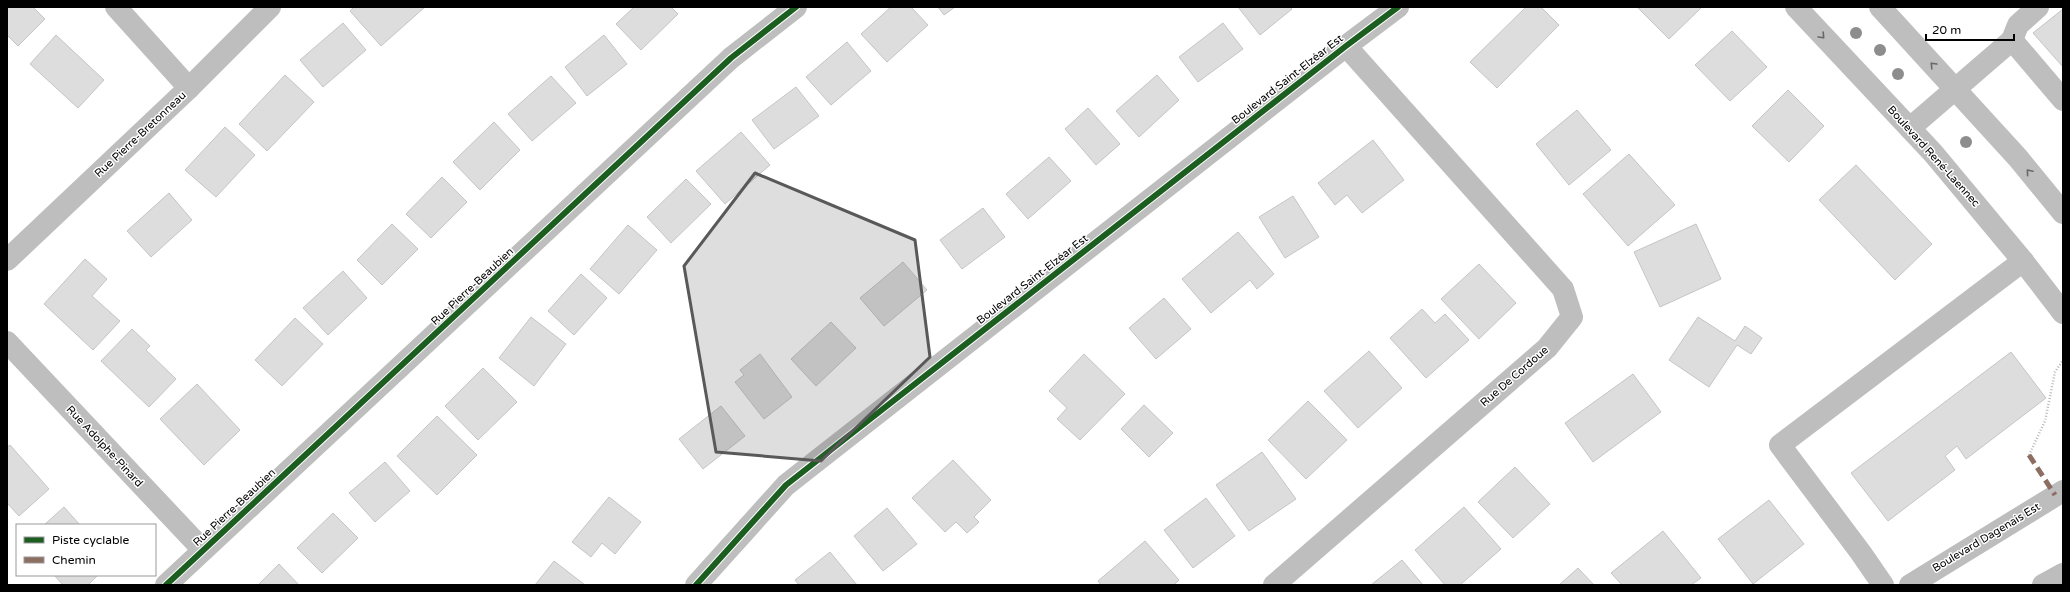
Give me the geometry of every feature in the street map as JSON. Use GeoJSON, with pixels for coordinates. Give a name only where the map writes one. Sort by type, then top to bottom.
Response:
{"type":"FeatureCollection","features":[{"type":"Feature","properties":{"kind":"main road","name":"Boulevard Dagenais Est"},"geometry":{"type":"LineString","coordinates":[[1910,585],[2063,491]]}},
{"type":"Feature","properties":{"kind":"main road"},"geometry":{"type":"LineString","coordinates":[[2043,585],[2063,574]]}},
{"type":"Feature","properties":{"kind":"street"},"geometry":{"type":"LineString","coordinates":[[116,7],[189,88]]}},
{"type":"Feature","properties":{"kind":"street","name":"Rue Pierre-Bretonneau"},"geometry":{"type":"LineString","coordinates":[[7,260],[189,88],[270,7]]}},
{"type":"Feature","properties":{"kind":"street","name":"Rue Pierre-Beaubien"},"geometry":{"type":"LineString","coordinates":[[166,585],[731,58],[796,7]]}},
{"type":"Feature","properties":{"kind":"street","name":"Boulevard Saint-Elzéar Est"},"geometry":{"type":"LineString","coordinates":[[696,585],[786,485],[1346,46],[1398,7]]}},
{"type":"Feature","properties":{"kind":"street","name":"Boulevard René-Laennec"},"geometry":{"type":"LineString","coordinates":[[1796,7],[1953,176],[2023,261],[2063,313]]}},
{"type":"Feature","properties":{"kind":"street"},"geometry":{"type":"LineString","coordinates":[[1880,7],[2018,158],[2059,199]]}},
{"type":"Feature","properties":{"kind":"street"},"geometry":{"type":"LineString","coordinates":[[1910,128],[2012,40],[2018,25],[2038,7]]}},
{"type":"Feature","properties":{"kind":"street"},"geometry":{"type":"LineString","coordinates":[[2012,40],[2063,100]]}},
{"type":"Feature","properties":{"kind":"street","name":"Rue De Cordoue"},"geometry":{"type":"LineString","coordinates":[[1274,585],[1547,348],[1572,317],[1563,289],[1346,46]]}},
{"type":"Feature","properties":{"kind":"street"},"geometry":{"type":"LineString","coordinates":[[1883,585],[1780,444],[2023,261]]}},
{"type":"Feature","properties":{"kind":"street","name":"Rue Adolphe-Pinard"},"geometry":{"type":"LineString","coordinates":[[7,342],[203,550]]}},
{"type":"Feature","properties":{"kind":"path"},"geometry":{"type":"LineString","coordinates":[[2029,455],[2045,421],[2055,372],[2063,360]]}},
{"type":"Feature","properties":{"kind":"highlighted area"},"geometry":{"type":"Polygon","coordinates":[[[755,173],[915,240],[930,357],[821,461],[716,452],[684,266],[755,173]]]}},
{"type":"Feature","properties":{"kind":"building"},"geometry":{"type":"Polygon","coordinates":[[[7,7],[33,7],[45,19],[18,46],[7,35],[7,7]]]}},
{"type":"Feature","properties":{"kind":"building"},"geometry":{"type":"Polygon","coordinates":[[[354,7],[425,7],[381,46],[350,11],[354,7]]]}},
{"type":"Feature","properties":{"kind":"building"},"geometry":{"type":"Polygon","coordinates":[[[634,7],[671,7],[678,14],[641,50],[616,24],[634,7]]]}},
{"type":"Feature","properties":{"kind":"building"},"geometry":{"type":"Polygon","coordinates":[[[891,7],[911,7],[928,25],[887,62],[861,34],[891,7]]]}},
{"type":"Feature","properties":{"kind":"building"},"geometry":{"type":"Polygon","coordinates":[[[938,7],[955,7],[944,15],[938,7]]]}},
{"type":"Feature","properties":{"kind":"building"},"geometry":{"type":"Polygon","coordinates":[[[1238,7],[1290,7],[1292,9],[1260,35],[1238,7]]]}},
{"type":"Feature","properties":{"kind":"building"},"geometry":{"type":"Polygon","coordinates":[[[1526,7],[1541,7],[1559,25],[1497,88],[1470,62],[1526,7]]]}},
{"type":"Feature","properties":{"kind":"building"},"geometry":{"type":"Polygon","coordinates":[[[1637,7],[1702,7],[1669,39],[1637,7]]]}},
{"type":"Feature","properties":{"kind":"building"},"geometry":{"type":"Polygon","coordinates":[[[2063,9],[2063,67],[2033,33],[2063,9]]]}},
{"type":"Feature","properties":{"kind":"building"},"geometry":{"type":"Polygon","coordinates":[[[343,23],[366,50],[323,87],[300,60],[343,23]]]}},
{"type":"Feature","properties":{"kind":"building"},"geometry":{"type":"Polygon","coordinates":[[[1223,23],[1243,49],[1198,82],[1179,57],[1223,23]]]}},
{"type":"Feature","properties":{"kind":"building"},"geometry":{"type":"Polygon","coordinates":[[[1732,31],[1767,67],[1730,101],[1695,65],[1732,31]]]}},
{"type":"Feature","properties":{"kind":"building"},"geometry":{"type":"Polygon","coordinates":[[[56,35],[104,80],[78,108],[30,64],[56,35]]]}},
{"type":"Feature","properties":{"kind":"building"},"geometry":{"type":"Polygon","coordinates":[[[604,35],[627,64],[587,96],[565,67],[604,35]]]}},
{"type":"Feature","properties":{"kind":"building"},"geometry":{"type":"Polygon","coordinates":[[[847,42],[871,71],[831,105],[806,77],[847,42]]]}},
{"type":"Feature","properties":{"kind":"building"},"geometry":{"type":"Polygon","coordinates":[[[285,75],[314,102],[267,151],[239,124],[285,75]]]}},
{"type":"Feature","properties":{"kind":"building"},"geometry":{"type":"Polygon","coordinates":[[[1157,75],[1179,100],[1139,137],[1116,111],[1157,75]]]}},
{"type":"Feature","properties":{"kind":"building"},"geometry":{"type":"Polygon","coordinates":[[[551,76],[576,103],[532,141],[508,114],[551,76]]]}},
{"type":"Feature","properties":{"kind":"building"},"geometry":{"type":"Polygon","coordinates":[[[796,87],[819,116],[774,149],[752,120],[796,87]]]}},
{"type":"Feature","properties":{"kind":"building"},"geometry":{"type":"Polygon","coordinates":[[[1788,90],[1824,126],[1789,162],[1752,126],[1788,90]]]}},
{"type":"Feature","properties":{"kind":"building"},"geometry":{"type":"Polygon","coordinates":[[[1088,108],[1120,144],[1096,165],[1065,129],[1088,108]]]}},
{"type":"Feature","properties":{"kind":"building"},"geometry":{"type":"Polygon","coordinates":[[[1577,110],[1611,150],[1569,185],[1536,144],[1577,110]]]}},
{"type":"Feature","properties":{"kind":"building"},"geometry":{"type":"Polygon","coordinates":[[[494,122],[520,150],[480,190],[453,162],[494,122]]]}},
{"type":"Feature","properties":{"kind":"building"},"geometry":{"type":"Polygon","coordinates":[[[225,127],[255,155],[216,197],[185,170],[225,127]]]}},
{"type":"Feature","properties":{"kind":"building"},"geometry":{"type":"Polygon","coordinates":[[[741,132],[770,165],[725,204],[696,171],[741,132]]]}},
{"type":"Feature","properties":{"kind":"building"},"geometry":{"type":"Polygon","coordinates":[[[1373,140],[1404,180],[1362,213],[1347,195],[1335,205],[1318,183],[1373,140]]]}},
{"type":"Feature","properties":{"kind":"building"},"geometry":{"type":"Polygon","coordinates":[[[1629,154],[1675,205],[1628,246],[1583,194],[1629,154]]]}},
{"type":"Feature","properties":{"kind":"building"},"geometry":{"type":"Polygon","coordinates":[[[1049,157],[1071,181],[1028,219],[1006,194],[1049,157]]]}},
{"type":"Feature","properties":{"kind":"building"},"geometry":{"type":"Polygon","coordinates":[[[1856,165],[1932,244],[1895,280],[1819,200],[1856,165]]]}},
{"type":"Feature","properties":{"kind":"building"},"geometry":{"type":"Polygon","coordinates":[[[442,177],[467,202],[431,238],[406,214],[442,177]]]}},
{"type":"Feature","properties":{"kind":"building"},"geometry":{"type":"Polygon","coordinates":[[[686,179],[711,204],[671,243],[647,217],[686,179]]]}},
{"type":"Feature","properties":{"kind":"building"},"geometry":{"type":"Polygon","coordinates":[[[169,193],[192,220],[151,257],[127,231],[169,193]]]}},
{"type":"Feature","properties":{"kind":"building"},"geometry":{"type":"Polygon","coordinates":[[[1293,196],[1319,237],[1285,258],[1259,217],[1293,196]]]}},
{"type":"Feature","properties":{"kind":"building"},"geometry":{"type":"Polygon","coordinates":[[[983,208],[1005,237],[962,269],[940,240],[983,208]]]}},
{"type":"Feature","properties":{"kind":"building"},"geometry":{"type":"Polygon","coordinates":[[[392,224],[418,249],[382,285],[357,260],[392,224]]]}},
{"type":"Feature","properties":{"kind":"building"},"geometry":{"type":"Polygon","coordinates":[[[1696,224],[1721,279],[1660,307],[1634,252],[1696,224]]]}},
{"type":"Feature","properties":{"kind":"building"},"geometry":{"type":"Polygon","coordinates":[[[628,225],[657,250],[619,294],[590,269],[628,225]]]}},
{"type":"Feature","properties":{"kind":"building"},"geometry":{"type":"Polygon","coordinates":[[[1238,232],[1274,274],[1257,289],[1250,280],[1211,313],[1182,279],[1238,232]]]}},
{"type":"Feature","properties":{"kind":"building"},"geometry":{"type":"Polygon","coordinates":[[[85,259],[107,279],[92,296],[120,321],[93,350],[44,304],[85,259]]]}},
{"type":"Feature","properties":{"kind":"building"},"geometry":{"type":"Polygon","coordinates":[[[903,262],[927,290],[884,326],[860,298],[903,262]]]}},
{"type":"Feature","properties":{"kind":"building"},"geometry":{"type":"Polygon","coordinates":[[[1479,264],[1516,303],[1479,339],[1441,299],[1479,264]]]}},
{"type":"Feature","properties":{"kind":"building"},"geometry":{"type":"Polygon","coordinates":[[[343,271],[367,298],[328,335],[303,308],[343,271]]]}},
{"type":"Feature","properties":{"kind":"building"},"geometry":{"type":"Polygon","coordinates":[[[581,274],[607,298],[574,335],[548,311],[581,274]]]}},
{"type":"Feature","properties":{"kind":"building"},"geometry":{"type":"Polygon","coordinates":[[[1164,298],[1191,329],[1156,359],[1129,328],[1164,298]]]}},
{"type":"Feature","properties":{"kind":"building"},"geometry":{"type":"Polygon","coordinates":[[[1422,309],[1435,323],[1445,314],[1469,340],[1426,378],[1390,338],[1422,309]]]}},
{"type":"Feature","properties":{"kind":"building"},"geometry":{"type":"Polygon","coordinates":[[[531,317],[566,344],[534,386],[499,358],[531,317]]]}},
{"type":"Feature","properties":{"kind":"building"},"geometry":{"type":"Polygon","coordinates":[[[1698,317],[1735,341],[1745,326],[1762,338],[1751,354],[1737,345],[1709,387],[1669,360],[1698,317]]]}},
{"type":"Feature","properties":{"kind":"building"},"geometry":{"type":"Polygon","coordinates":[[[295,318],[323,344],[282,386],[255,360],[295,318]]]}},
{"type":"Feature","properties":{"kind":"building"},"geometry":{"type":"Polygon","coordinates":[[[831,322],[856,348],[816,386],[791,359],[831,322]]]}},
{"type":"Feature","properties":{"kind":"building"},"geometry":{"type":"Polygon","coordinates":[[[132,329],[150,346],[146,350],[176,379],[149,407],[101,361],[132,329]]]}},
{"type":"Feature","properties":{"kind":"building"},"geometry":{"type":"Polygon","coordinates":[[[1369,351],[1402,388],[1358,428],[1324,391],[1369,351]]]}},
{"type":"Feature","properties":{"kind":"building"},"geometry":{"type":"Polygon","coordinates":[[[2011,352],[2046,398],[1966,459],[1957,446],[1945,456],[1955,470],[1888,521],[1851,473],[2011,352]]]}},
{"type":"Feature","properties":{"kind":"building"},"geometry":{"type":"Polygon","coordinates":[[[760,354],[792,397],[764,419],[735,382],[744,375],[740,370],[760,354]]]}},
{"type":"Feature","properties":{"kind":"building"},"geometry":{"type":"Polygon","coordinates":[[[1084,354],[1125,394],[1080,440],[1057,419],[1067,408],[1049,391],[1084,354]]]}},
{"type":"Feature","properties":{"kind":"building"},"geometry":{"type":"Polygon","coordinates":[[[483,368],[517,402],[478,440],[445,406],[483,368]]]}},
{"type":"Feature","properties":{"kind":"building"},"geometry":{"type":"Polygon","coordinates":[[[1633,374],[1661,412],[1593,462],[1565,423],[1633,374]]]}},
{"type":"Feature","properties":{"kind":"building"},"geometry":{"type":"Polygon","coordinates":[[[197,384],[240,430],[204,465],[160,419],[197,384]]]}},
{"type":"Feature","properties":{"kind":"building"},"geometry":{"type":"Polygon","coordinates":[[[1308,401],[1347,440],[1306,479],[1268,440],[1308,401]]]}},
{"type":"Feature","properties":{"kind":"building"},"geometry":{"type":"Polygon","coordinates":[[[1144,405],[1173,433],[1149,457],[1121,429],[1144,405]]]}},
{"type":"Feature","properties":{"kind":"building"},"geometry":{"type":"Polygon","coordinates":[[[721,406],[745,436],[703,469],[679,439],[721,406]]]}},
{"type":"Feature","properties":{"kind":"building"},"geometry":{"type":"Polygon","coordinates":[[[437,416],[477,455],[437,495],[397,456],[437,416]]]}},
{"type":"Feature","properties":{"kind":"building"},"geometry":{"type":"Polygon","coordinates":[[[10,445],[49,489],[19,516],[7,503],[7,447],[10,445]]]}},
{"type":"Feature","properties":{"kind":"building"},"geometry":{"type":"Polygon","coordinates":[[[1262,452],[1296,499],[1249,531],[1216,485],[1262,452]]]}},
{"type":"Feature","properties":{"kind":"building"},"geometry":{"type":"Polygon","coordinates":[[[953,460],[991,500],[974,517],[979,522],[967,533],[956,522],[945,532],[912,498],[953,460]]]}},
{"type":"Feature","properties":{"kind":"building"},"geometry":{"type":"Polygon","coordinates":[[[385,462],[410,491],[375,522],[349,493],[385,462]]]}},
{"type":"Feature","properties":{"kind":"building"},"geometry":{"type":"Polygon","coordinates":[[[1515,467],[1550,504],[1513,538],[1478,502],[1515,467]]]}},
{"type":"Feature","properties":{"kind":"building"},"geometry":{"type":"Polygon","coordinates":[[[609,497],[641,522],[615,554],[602,543],[591,557],[572,542],[609,497]]]}},
{"type":"Feature","properties":{"kind":"building"},"geometry":{"type":"Polygon","coordinates":[[[1206,498],[1235,536],[1193,568],[1164,530],[1206,498]]]}},
{"type":"Feature","properties":{"kind":"building"},"geometry":{"type":"Polygon","coordinates":[[[1769,500],[1804,544],[1753,584],[1718,539],[1769,500]]]}},
{"type":"Feature","properties":{"kind":"building"},"geometry":{"type":"Polygon","coordinates":[[[64,507],[79,524],[45,524],[64,507]]]}},
{"type":"Feature","properties":{"kind":"building"},"geometry":{"type":"Polygon","coordinates":[[[1464,507],[1501,549],[1460,585],[1445,585],[1415,550],[1464,507]]]}},
{"type":"Feature","properties":{"kind":"building"},"geometry":{"type":"Polygon","coordinates":[[[887,508],[917,544],[883,571],[854,536],[887,508]]]}},
{"type":"Feature","properties":{"kind":"building"},"geometry":{"type":"Polygon","coordinates":[[[333,513],[358,538],[322,573],[297,548],[333,513]]]}},
{"type":"Feature","properties":{"kind":"building"},"geometry":{"type":"Polygon","coordinates":[[[1663,531],[1701,578],[1691,585],[1622,585],[1611,573],[1663,531]]]}},
{"type":"Feature","properties":{"kind":"building"},"geometry":{"type":"Polygon","coordinates":[[[1145,541],[1179,580],[1174,585],[1101,585],[1098,581],[1145,541]]]}},
{"type":"Feature","properties":{"kind":"building"},"geometry":{"type":"Polygon","coordinates":[[[830,552],[857,585],[799,585],[795,580],[830,552]]]}},
{"type":"Feature","properties":{"kind":"building"},"geometry":{"type":"Polygon","coordinates":[[[1402,560],[1423,585],[1371,585],[1402,560]]]}},
{"type":"Feature","properties":{"kind":"building"},"geometry":{"type":"Polygon","coordinates":[[[554,561],[585,585],[535,585],[554,561]]]}},
{"type":"Feature","properties":{"kind":"building"},"geometry":{"type":"Polygon","coordinates":[[[279,564],[299,585],[258,585],[279,564]]]}},
{"type":"Feature","properties":{"kind":"building"},"geometry":{"type":"Polygon","coordinates":[[[1578,568],[1594,585],[1559,585],[1578,568]]]}},
{"type":"Feature","properties":{"kind":"building"},"geometry":{"type":"Polygon","coordinates":[[[55,576],[97,576],[88,585],[63,585],[55,576]]]}},
{"type":"Feature","properties":{"kind":"marked path"},"geometry":{"type":"LineString","coordinates":[[2029,455],[2055,495]]}},
{"type":"Feature","properties":{"kind":"cycle path"},"geometry":{"type":"LineString","coordinates":[[166,585],[731,58],[796,7]]}},
{"type":"Feature","properties":{"kind":"cycle path"},"geometry":{"type":"LineString","coordinates":[[696,585],[786,485],[1346,46],[1398,7]]}}]}
